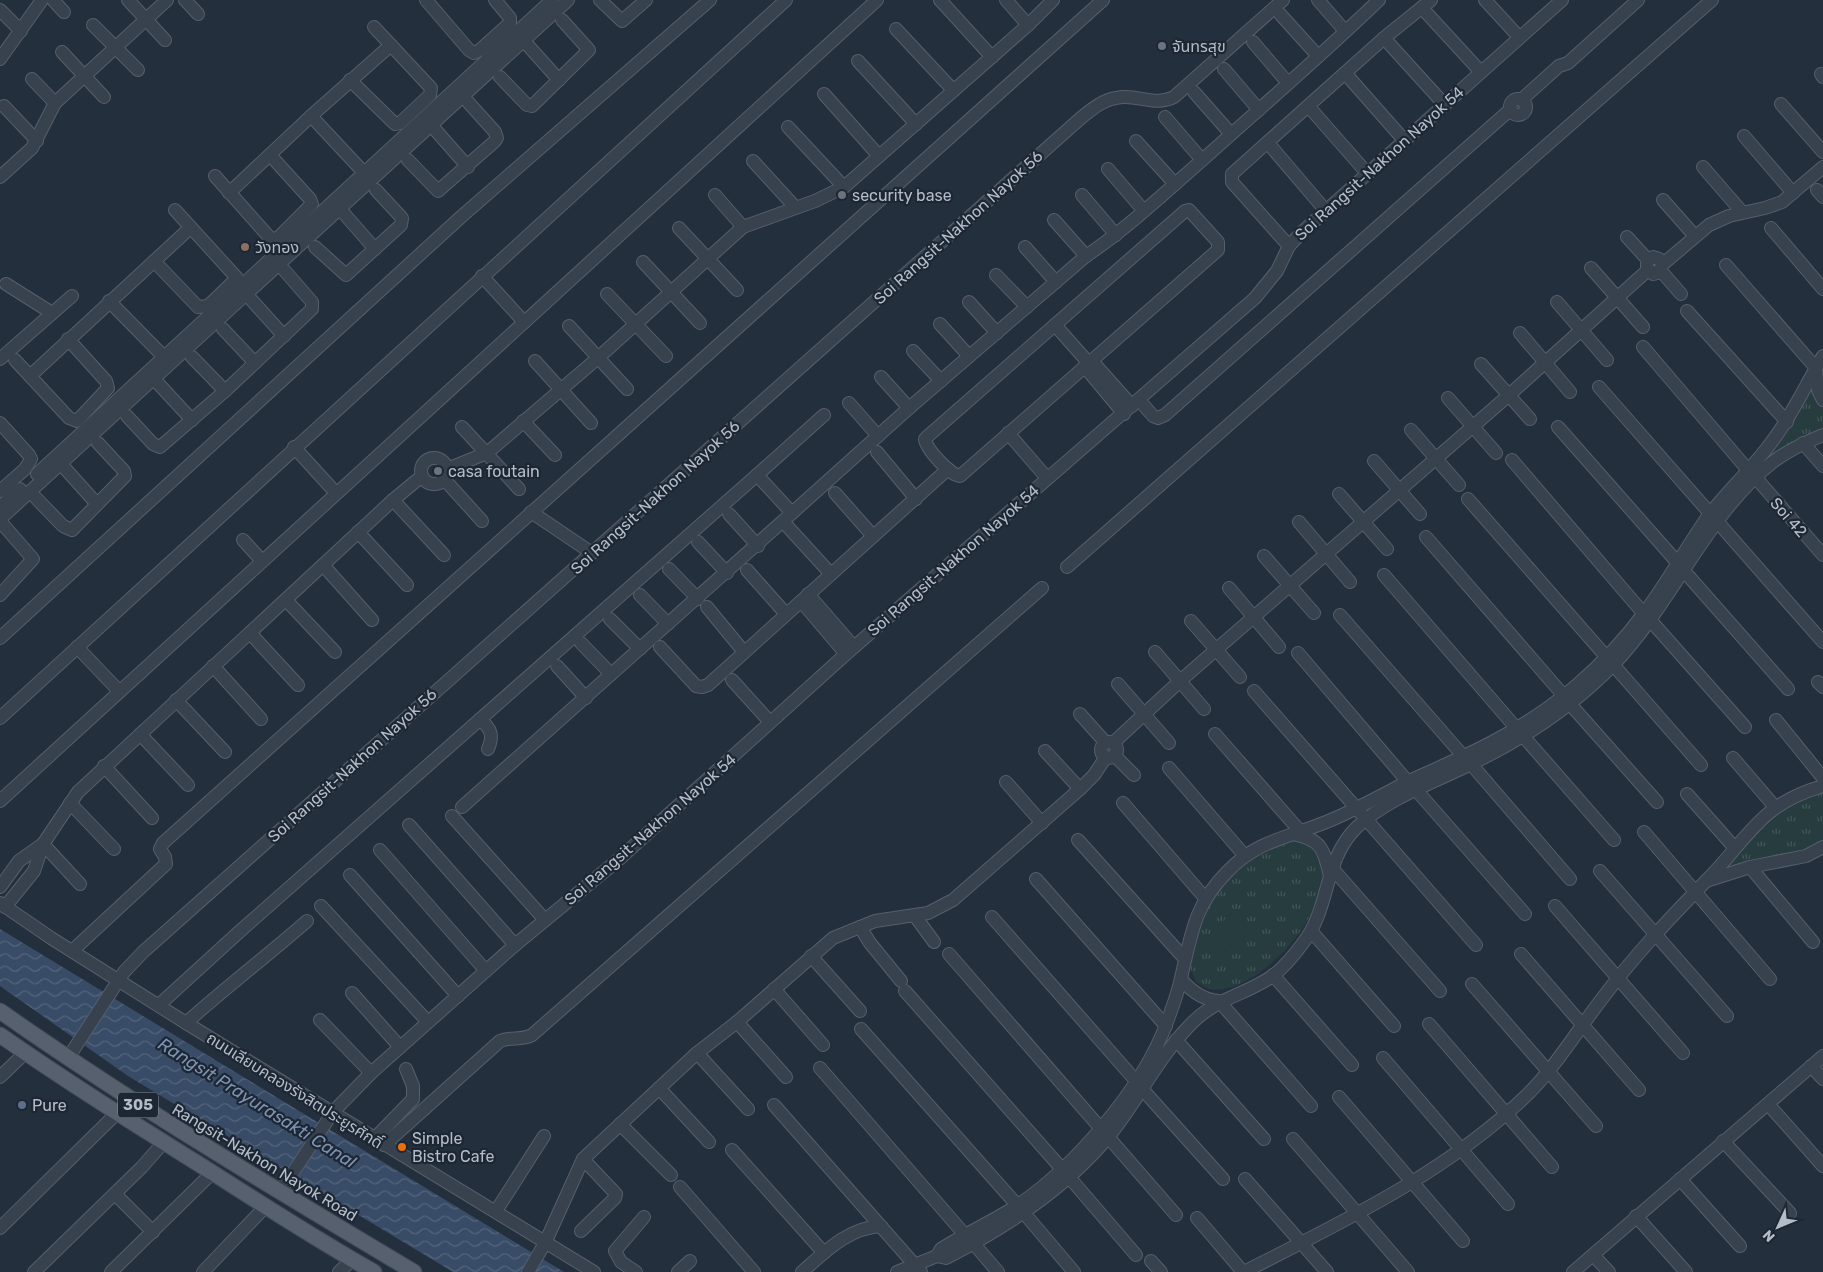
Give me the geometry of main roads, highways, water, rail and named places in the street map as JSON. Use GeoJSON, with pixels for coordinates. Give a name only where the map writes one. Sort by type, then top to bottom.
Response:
{"type":"FeatureCollection","features":[{"type":"Feature","properties":{"kind":"main road","name":"Rangsit-Nakhon Nayok Road"},"geometry":{"type":"LineString","coordinates":[[0,1011],[72,1052],[187,1136],[414,1272]]}},
{"type":"Feature","properties":{"kind":"main road","name":"305"},"geometry":{"type":"LineString","coordinates":[[0,1035],[116,1114],[285,1220],[374,1272]]}},
{"type":"Feature","properties":{"kind":"main road"},"geometry":{"type":"LineString","coordinates":[[264,1207],[272,1198],[281,1193],[285,1220]]}},
{"type":"Feature","properties":{"kind":"water","name":"Rangsit Prayurasakti Canal"},"geometry":{"type":"Polygon","coordinates":[[[0,929],[564,1272],[453,1272],[128,1076],[0,986],[0,929]]]}},
{"type":"Feature","properties":{"kind":"place","name":"จันทรสุข"},"geometry":{"type":"Point","coordinates":[1162,46]}},
{"type":"Feature","properties":{"kind":"place","name":"security base"},"geometry":{"type":"Point","coordinates":[842,195]}},
{"type":"Feature","properties":{"kind":"place","name":"วังทอง"},"geometry":{"type":"Point","coordinates":[245,247]}},
{"type":"Feature","properties":{"kind":"place","name":"casa foutain"},"geometry":{"type":"Point","coordinates":[438,471]}},
{"type":"Feature","properties":{"kind":"place","name":"Pure"},"geometry":{"type":"Point","coordinates":[22,1105]}},
{"type":"Feature","properties":{"kind":"place","name":"Simple Bistro Cafe"},"geometry":{"type":"Point","coordinates":[402,1147]}}]}
